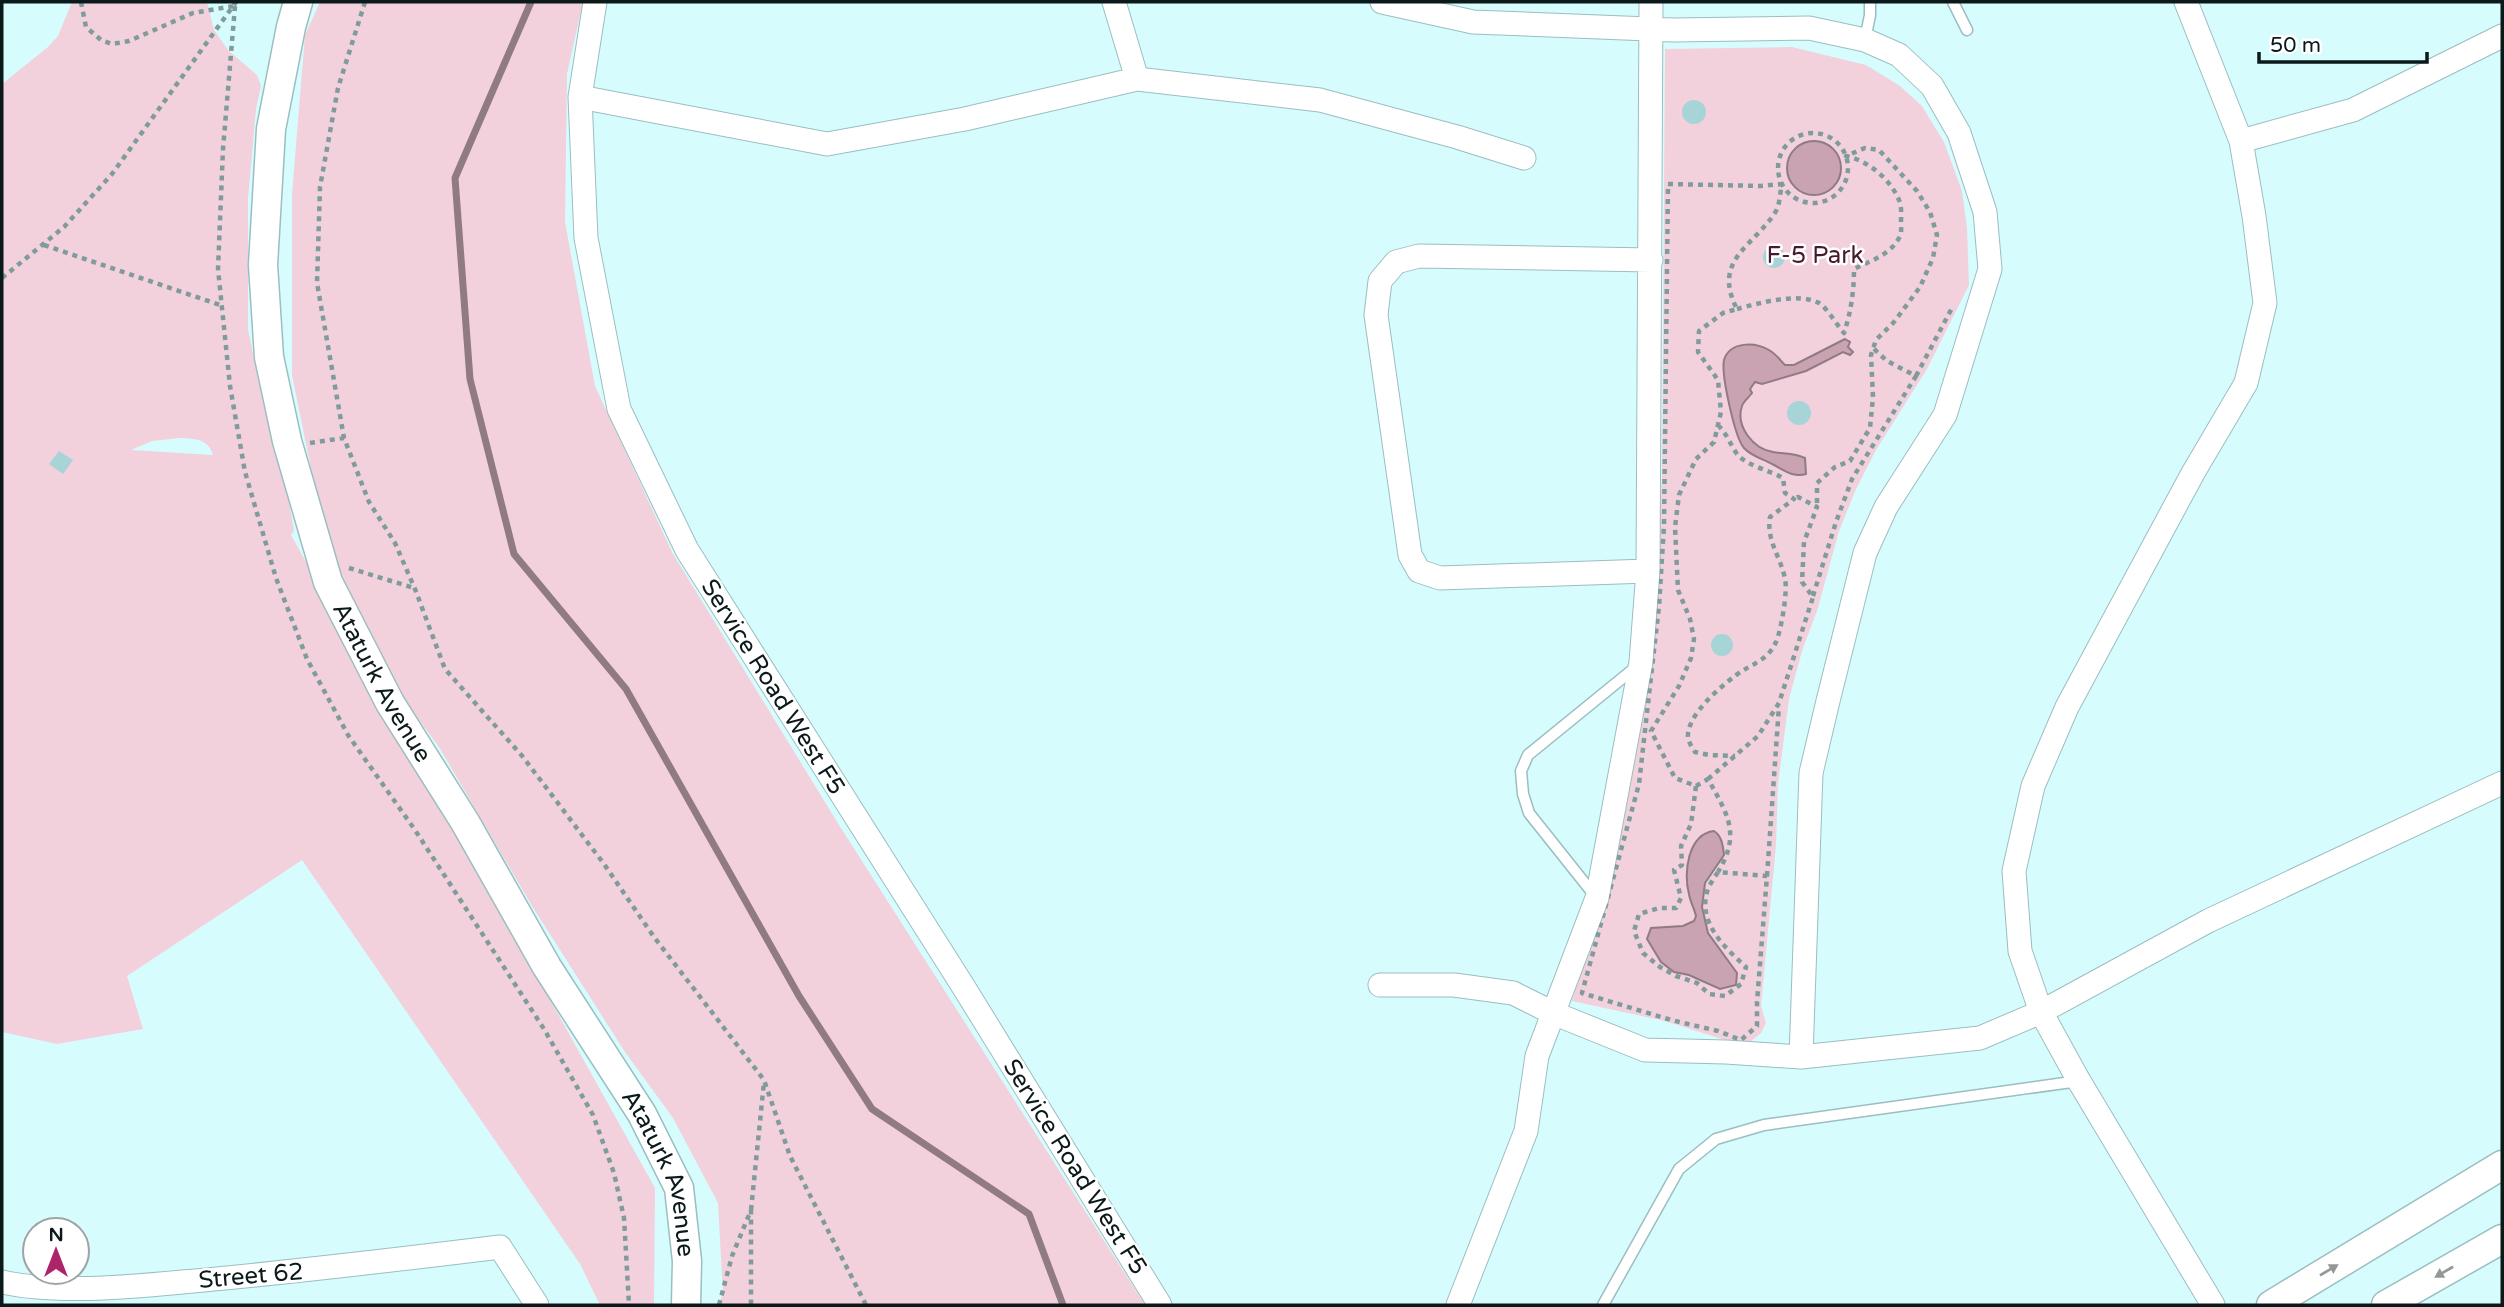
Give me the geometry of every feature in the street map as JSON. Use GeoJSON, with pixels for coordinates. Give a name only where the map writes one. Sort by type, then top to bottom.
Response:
{"type":"FeatureCollection","features":[{"type":"Feature","properties":{"kind":"street","name":"Ataturk Avenue"},"geometry":{"type":"LineString","coordinates":[[298,2],[290,27],[271,129],[263,265],[270,357],[288,441],[328,582],[390,703],[465,822],[547,967],[642,1114],[679,1188],[687,1261],[686,1305]]}},
{"type":"Feature","properties":{"kind":"street","name":"Service Road West F5"},"geometry":{"type":"LineString","coordinates":[[596,2],[580,97],[586,238],[619,409],[687,550],[956,975],[1160,1305]]}},
{"type":"Feature","properties":{"kind":"street"},"geometry":{"type":"LineString","coordinates":[[1114,2],[1137,79]]}},
{"type":"Feature","properties":{"kind":"street"},"geometry":{"type":"LineString","coordinates":[[1382,2],[1473,22],[1651,29],[1809,27],[1865,40],[1899,55],[1932,86],[1959,133],[1985,212],[1990,269],[1945,415],[1886,508],[1865,553],[1828,701],[1811,773],[1801,1057]]}},
{"type":"Feature","properties":{"kind":"street"},"geometry":{"type":"LineString","coordinates":[[1458,1305],[1526,1131],[1537,1056],[1597,898],[1641,663],[1648,571],[1651,2]]}},
{"type":"Feature","properties":{"kind":"street"},"geometry":{"type":"LineString","coordinates":[[2186,2],[2241,141],[2265,303],[2246,383],[2193,473],[2067,707],[2033,786],[2014,871],[2020,951],[2041,1012],[2079,1081],[2213,1305]]}},
{"type":"Feature","properties":{"kind":"street"},"geometry":{"type":"LineString","coordinates":[[2241,141],[2353,110],[2502,36]]}},
{"type":"Feature","properties":{"kind":"street"},"geometry":{"type":"LineString","coordinates":[[580,97],[827,144],[965,119],[1137,79],[1320,100],[1524,158]]}},
{"type":"Feature","properties":{"kind":"street"},"geometry":{"type":"LineString","coordinates":[[1648,571],[1440,579],[1419,571],[1410,555],[1376,314],[1380,281],[1396,262],[1419,256],[1651,260]]}},
{"type":"Feature","properties":{"kind":"street"},"geometry":{"type":"LineString","coordinates":[[1380,985],[1454,985],[1513,993],[1553,1013],[1645,1050],[1801,1057],[1979,1038],[2041,1012],[2208,921],[2502,783]]}},
{"type":"Feature","properties":{"kind":"street"},"geometry":{"type":"LineString","coordinates":[[2271,1305],[2502,1165]]}},
{"type":"Feature","properties":{"kind":"street"},"geometry":{"type":"LineString","coordinates":[[2386,1305],[2502,1239]]}},
{"type":"Feature","properties":{"kind":"street","name":"Street 62"},"geometry":{"type":"LineString","coordinates":[[2,1282],[21,1287],[118,1287],[267,1275],[500,1247],[537,1305]]}},
{"type":"Feature","properties":{"kind":"lane"},"geometry":{"type":"LineString","coordinates":[[1865,40],[1870,2]]}},
{"type":"Feature","properties":{"kind":"lane"},"geometry":{"type":"LineString","coordinates":[[1953,2],[1967,30]]}},
{"type":"Feature","properties":{"kind":"lane"},"geometry":{"type":"LineString","coordinates":[[1597,898],[1529,813],[1523,794],[1521,771],[1528,755],[1641,663]]}},
{"type":"Feature","properties":{"kind":"lane"},"geometry":{"type":"LineString","coordinates":[[1603,1305],[1679,1169],[1716,1139],[1764,1125],[2079,1081]]}},
{"type":"Feature","properties":{"kind":"path"},"geometry":{"type":"LineString","coordinates":[[81,2],[86,27],[101,40],[112,44],[129,41],[193,13],[235,4]]}},
{"type":"Feature","properties":{"kind":"path"},"geometry":{"type":"LineString","coordinates":[[365,2],[338,88],[320,187],[317,283],[344,438],[369,502],[395,543],[445,669],[523,757],[604,864],[654,937],[764,1080],[790,1156],[866,1305]]}},
{"type":"Feature","properties":{"kind":"path"},"geometry":{"type":"LineString","coordinates":[[2,278],[64,227],[112,174],[235,4]]}},
{"type":"Feature","properties":{"kind":"path"},"geometry":{"type":"LineString","coordinates":[[1810,133],[1832,138],[1846,156],[1849,167],[1847,179],[1833,197],[1822,202],[1799,200],[1789,194],[1782,184],[1779,174],[1782,151],[1789,142],[1799,136],[1810,133]]}},
{"type":"Feature","properties":{"kind":"path"},"geometry":{"type":"LineString","coordinates":[[1813,597],[1802,582],[1804,542],[1817,507],[1817,483],[1835,467],[1850,461],[1871,428],[1873,348],[1876,340],[1894,322],[1920,287],[1933,258],[1937,235],[1930,212],[1917,191],[1879,150],[1865,148],[1846,156]]}},
{"type":"Feature","properties":{"kind":"path"},"geometry":{"type":"LineString","coordinates":[[1696,786],[1675,778],[1651,731],[1679,686],[1691,658],[1694,639],[1690,619],[1678,590],[1675,527],[1679,495],[1696,459],[1714,442],[1721,412],[1718,380],[1698,352],[1699,331],[1723,313],[1765,302],[1805,298],[1821,304],[1844,333],[1854,291],[1854,269],[1880,257],[1901,236],[1900,202],[1880,173],[1860,159],[1846,156]]}},
{"type":"Feature","properties":{"kind":"path"},"geometry":{"type":"LineString","coordinates":[[1782,184],[1668,184],[1664,526],[1659,606],[1639,784],[1582,993],[1718,1031],[1741,1040],[1758,1026],[1759,975],[1779,703],[1827,547],[1853,479],[1916,376],[1955,303]]}},
{"type":"Feature","properties":{"kind":"path"},"geometry":{"type":"LineString","coordinates":[[1737,309],[1730,296],[1728,277],[1738,254],[1778,209],[1782,184]]}},
{"type":"Feature","properties":{"kind":"path"},"geometry":{"type":"LineString","coordinates":[[44,245],[220,305]]}},
{"type":"Feature","properties":{"kind":"path"},"geometry":{"type":"LineString","coordinates":[[1873,348],[1887,361],[1916,376]]}},
{"type":"Feature","properties":{"kind":"path"},"geometry":{"type":"LineString","coordinates":[[1718,425],[1746,461],[1783,478],[1785,493],[1794,499]]}},
{"type":"Feature","properties":{"kind":"path"},"geometry":{"type":"LineString","coordinates":[[1735,756],[1695,752],[1688,740],[1689,725],[1709,697],[1736,675],[1765,659],[1776,642],[1786,581],[1770,538],[1770,517],[1797,497],[1817,507]]}},
{"type":"Feature","properties":{"kind":"path"},"geometry":{"type":"LineString","coordinates":[[322,560],[415,589]]}},
{"type":"Feature","properties":{"kind":"path"},"geometry":{"type":"LineString","coordinates":[[1696,786],[1758,736],[1779,703]]}},
{"type":"Feature","properties":{"kind":"path"},"geometry":{"type":"LineString","coordinates":[[1696,786],[1691,824],[1681,846],[1682,865],[1674,870],[1681,898],[1676,908],[1659,908],[1639,914],[1634,931],[1643,953],[1660,967],[1697,983],[1709,994],[1725,996],[1741,984],[1746,967],[1715,934],[1705,913],[1707,890],[1729,854],[1731,836],[1727,818],[1708,779]]}},
{"type":"Feature","properties":{"kind":"path"},"geometry":{"type":"LineString","coordinates":[[1718,872],[1767,876]]}},
{"type":"Feature","properties":{"kind":"path"},"geometry":{"type":"LineString","coordinates":[[751,1305],[751,1210],[764,1080]]}},
{"type":"Feature","properties":{"kind":"path"},"geometry":{"type":"LineString","coordinates":[[719,1305],[732,1256],[751,1210]]}},
{"type":"Feature","properties":{"kind":"green space"},"geometry":{"type":"Polygon","coordinates":[[[72,2],[207,2],[214,30],[228,50],[257,75],[261,86],[256,109],[248,199],[248,329],[263,403],[286,483],[294,531],[291,535],[655,1188],[654,1305],[600,1305],[580,1264],[302,860],[127,976],[143,1029],[57,1044],[2,1032],[2,84],[58,36],[72,2]],[[179,438],[152,441],[131,450],[213,455],[204,442],[179,438]]]}},
{"type":"Feature","properties":{"kind":"green space"},"geometry":{"type":"Polygon","coordinates":[[[320,2],[583,2],[567,74],[565,222],[595,386],[673,554],[839,825],[1145,1305],[718,1305],[723,1294],[718,1203],[673,1118],[625,1052],[532,906],[439,747],[399,693],[330,562],[292,375],[292,194],[305,35],[320,2]]]}},
{"type":"Feature","properties":{"kind":"green space","name":"F-5 Park"},"geometry":{"type":"Polygon","coordinates":[[[1792,47],[1866,65],[1900,86],[1922,106],[1944,142],[1962,191],[1967,228],[1969,285],[1927,369],[1876,450],[1839,531],[1789,699],[1778,784],[1776,845],[1761,1006],[1766,1023],[1761,1033],[1749,1043],[1734,1043],[1665,1021],[1572,1001],[1627,803],[1653,621],[1662,476],[1665,49],[1792,47]]]}},
{"type":"Feature","properties":{"kind":"shaded area"},"geometry":{"type":"Polygon","coordinates":[[[1814,141],[1833,149],[1841,168],[1833,187],[1814,195],[1795,187],[1787,168],[1795,149],[1814,141]]]}},
{"type":"Feature","properties":{"kind":"shaded area"},"geometry":{"type":"Polygon","coordinates":[[[1845,339],[1850,342],[1848,347],[1853,352],[1850,355],[1843,352],[1806,371],[1762,384],[1755,382],[1750,389],[1752,393],[1742,406],[1741,422],[1753,442],[1766,450],[1805,458],[1806,474],[1789,473],[1747,451],[1740,442],[1730,406],[1724,368],[1727,354],[1737,346],[1757,346],[1771,352],[1785,365],[1794,365],[1845,339]]]}},
{"type":"Feature","properties":{"kind":"shaded area"},"geometry":{"type":"Polygon","coordinates":[[[1714,831],[1723,845],[1724,855],[1705,883],[1702,907],[1708,933],[1737,973],[1736,985],[1720,989],[1689,975],[1674,972],[1661,962],[1647,939],[1651,928],[1683,926],[1694,921],[1696,916],[1687,885],[1687,866],[1698,839],[1714,831]]]}},
{"type":"Feature","properties":{"kind":"building"},"geometry":{"type":"Polygon","coordinates":[[[1694,100],[1705,107],[1706,112],[1699,123],[1694,124],[1683,117],[1682,112],[1689,101],[1694,100]]]}},
{"type":"Feature","properties":{"kind":"building"},"geometry":{"type":"Polygon","coordinates":[[[1774,246],[1782,249],[1785,257],[1782,265],[1774,268],[1766,265],[1763,257],[1766,249],[1774,246]]]}},
{"type":"Feature","properties":{"kind":"building"},"geometry":{"type":"Polygon","coordinates":[[[1799,401],[1807,405],[1811,413],[1807,421],[1799,425],[1791,421],[1787,413],[1791,405],[1799,401]]]}},
{"type":"Feature","properties":{"kind":"building"},"geometry":{"type":"Polygon","coordinates":[[[59,451],[73,460],[63,474],[49,464],[59,451]]]}},
{"type":"Feature","properties":{"kind":"building"},"geometry":{"type":"Polygon","coordinates":[[[1722,634],[1730,637],[1733,645],[1730,653],[1722,656],[1714,653],[1711,645],[1714,637],[1722,634]]]}},
{"type":"Feature","properties":{"kind":"waterway"},"geometry":{"type":"LineString","coordinates":[[531,2],[455,178],[470,379],[514,554],[626,689],[799,996],[872,1109],[1029,1214],[1063,1305]]}}]}
